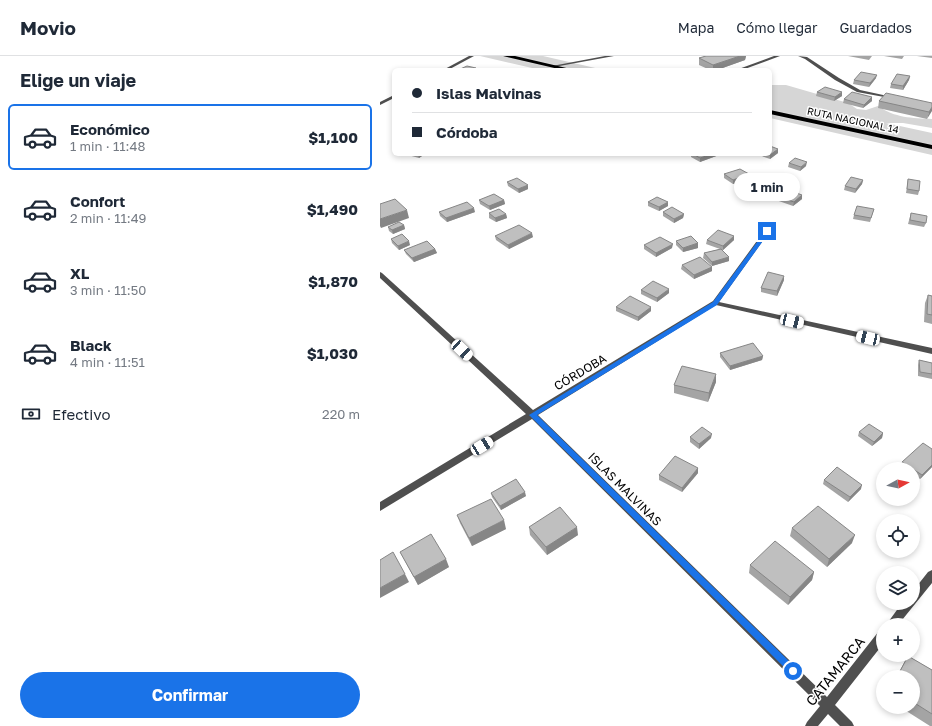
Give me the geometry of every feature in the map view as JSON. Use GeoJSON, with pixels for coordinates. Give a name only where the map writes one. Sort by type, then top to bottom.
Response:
{"type":"FeatureCollection","features":[{"type":"Feature","properties":{"kind":"highway"},"geometry":{"type":"LineString","coordinates":[[506,56],[563,68]]}},
{"type":"Feature","properties":{"kind":"highway","name":"RUTA NACIONAL 14"},"geometry":{"type":"LineString","coordinates":[[772,112],[932,147]]}},
{"type":"Feature","properties":{"kind":"street"},"geometry":{"type":"LineString","coordinates":[[449,68],[472,56]]}},
{"type":"Feature","properties":{"kind":"street"},"geometry":{"type":"LineString","coordinates":[[554,66],[612,56]]}},
{"type":"Feature","properties":{"kind":"street"},"geometry":{"type":"LineString","coordinates":[[744,68],[778,56]]}},
{"type":"Feature","properties":{"kind":"street"},"geometry":{"type":"LineString","coordinates":[[800,56],[806,58],[837,79],[860,91],[898,99]]}},
{"type":"Feature","properties":{"kind":"street"},"geometry":{"type":"LineString","coordinates":[[380,104],[392,97]]}},
{"type":"Feature","properties":{"kind":"street","name":"CÓRDOBA"},"geometry":{"type":"LineString","coordinates":[[380,507],[715,303],[767,231]]}},
{"type":"Feature","properties":{"kind":"street","name":"ISLAS MALVINAS"},"geometry":{"type":"LineString","coordinates":[[380,274],[533,415],[848,726]]}},
{"type":"Feature","properties":{"kind":"street"},"geometry":{"type":"LineString","coordinates":[[715,303],[932,351]]}},
{"type":"Feature","properties":{"kind":"street"},"geometry":{"type":"LineString","coordinates":[[920,590],[932,575]]}},
{"type":"Feature","properties":{"kind":"street"},"geometry":{"type":"LineString","coordinates":[[897,618],[904,610]]}},
{"type":"Feature","properties":{"kind":"street","name":"CATAMARCA"},"geometry":{"type":"LineString","coordinates":[[811,726],[876,644]]}},
{"type":"Feature","properties":{"kind":"shaded area"},"geometry":{"type":"Polygon","coordinates":[[[480,56],[543,56],[595,68],[532,68],[480,56]]]}},
{"type":"Feature","properties":{"kind":"shaded area"},"geometry":{"type":"Polygon","coordinates":[[[772,85],[786,85],[848,103],[857,109],[866,110],[878,106],[897,115],[911,118],[932,119],[932,128],[903,123],[886,123],[932,133],[932,155],[772,118],[772,85]]]}},
{"type":"Feature","properties":{"kind":"building"},"geometry":{"type":"Polygon","coordinates":[[[706,56],[740,56],[713,65],[699,58],[706,56]]]}},
{"type":"Feature","properties":{"kind":"building"},"geometry":{"type":"Polygon","coordinates":[[[467,66],[476,68],[462,68],[467,66]]]}},
{"type":"Feature","properties":{"kind":"building"},"geometry":{"type":"Polygon","coordinates":[[[861,72],[877,75],[870,83],[854,80],[861,72]]]}},
{"type":"Feature","properties":{"kind":"building"},"geometry":{"type":"Polygon","coordinates":[[[897,74],[910,76],[903,86],[891,84],[897,74]]]}},
{"type":"Feature","properties":{"kind":"building"},"geometry":{"type":"Polygon","coordinates":[[[825,87],[842,92],[835,97],[817,92],[825,87]]]}},
{"type":"Feature","properties":{"kind":"building"},"geometry":{"type":"Polygon","coordinates":[[[852,92],[872,97],[864,105],[844,99],[852,92]]]}},
{"type":"Feature","properties":{"kind":"building"},"geometry":{"type":"Polygon","coordinates":[[[886,93],[932,103],[932,107],[929,112],[879,101],[886,93]]]}},
{"type":"Feature","properties":{"kind":"building"},"geometry":{"type":"Polygon","coordinates":[[[772,147],[778,149],[772,154],[772,147]]]}},
{"type":"Feature","properties":{"kind":"building"},"geometry":{"type":"Polygon","coordinates":[[[795,158],[807,162],[801,167],[789,163],[795,158]]]}},
{"type":"Feature","properties":{"kind":"building"},"geometry":{"type":"Polygon","coordinates":[[[740,169],[749,174],[733,180],[724,174],[740,169]]]}},
{"type":"Feature","properties":{"kind":"building"},"geometry":{"type":"Polygon","coordinates":[[[851,177],[863,180],[856,189],[845,186],[851,177]]]}},
{"type":"Feature","properties":{"kind":"building"},"geometry":{"type":"Polygon","coordinates":[[[517,178],[528,185],[518,189],[507,182],[517,178]]]}},
{"type":"Feature","properties":{"kind":"building"},"geometry":{"type":"Polygon","coordinates":[[[908,179],[920,181],[919,191],[907,189],[908,179]]]}},
{"type":"Feature","properties":{"kind":"building"},"geometry":{"type":"Polygon","coordinates":[[[786,189],[802,195],[794,202],[777,196],[786,189]]]}},
{"type":"Feature","properties":{"kind":"building"},"geometry":{"type":"Polygon","coordinates":[[[494,194],[504,200],[489,206],[479,200],[494,194]]]}},
{"type":"Feature","properties":{"kind":"building"},"geometry":{"type":"Polygon","coordinates":[[[657,197],[668,202],[659,207],[648,202],[657,197]]]}},
{"type":"Feature","properties":{"kind":"building"},"geometry":{"type":"Polygon","coordinates":[[[395,199],[407,210],[380,219],[380,204],[395,199]]]}},
{"type":"Feature","properties":{"kind":"building"},"geometry":{"type":"Polygon","coordinates":[[[467,202],[474,208],[446,218],[439,212],[467,202]]]}},
{"type":"Feature","properties":{"kind":"building"},"geometry":{"type":"Polygon","coordinates":[[[857,206],[874,209],[871,218],[854,215],[857,206]]]}},
{"type":"Feature","properties":{"kind":"building"},"geometry":{"type":"Polygon","coordinates":[[[672,207],[684,214],[674,219],[663,212],[672,207]]]}},
{"type":"Feature","properties":{"kind":"building"},"geometry":{"type":"Polygon","coordinates":[[[499,209],[506,214],[495,218],[489,213],[499,209]]]}},
{"type":"Feature","properties":{"kind":"building"},"geometry":{"type":"Polygon","coordinates":[[[911,213],[927,216],[926,223],[910,220],[911,213]]]}},
{"type":"Feature","properties":{"kind":"building"},"geometry":{"type":"Polygon","coordinates":[[[399,222],[404,225],[392,230],[388,227],[399,222]]]}},
{"type":"Feature","properties":{"kind":"building"},"geometry":{"type":"Polygon","coordinates":[[[519,225],[532,233],[508,245],[495,236],[519,225]]]}},
{"type":"Feature","properties":{"kind":"building"},"geometry":{"type":"Polygon","coordinates":[[[718,230],[734,236],[723,246],[707,240],[718,230]]]}},
{"type":"Feature","properties":{"kind":"building"},"geometry":{"type":"Polygon","coordinates":[[[402,234],[409,241],[398,246],[391,239],[402,234]]]}},
{"type":"Feature","properties":{"kind":"building"},"geometry":{"type":"Polygon","coordinates":[[[691,236],[698,243],[683,248],[676,241],[691,236]]]}},
{"type":"Feature","properties":{"kind":"building"},"geometry":{"type":"Polygon","coordinates":[[[660,237],[673,244],[656,253],[644,245],[660,237]]]}},
{"type":"Feature","properties":{"kind":"building"},"geometry":{"type":"Polygon","coordinates":[[[427,241],[435,249],[412,258],[404,250],[427,241]]]}},
{"type":"Feature","properties":{"kind":"building"},"geometry":{"type":"Polygon","coordinates":[[[721,249],[729,257],[712,262],[704,253],[721,249]]]}},
{"type":"Feature","properties":{"kind":"building"},"geometry":{"type":"Polygon","coordinates":[[[700,257],[712,267],[694,275],[682,265],[700,257]]]}},
{"type":"Feature","properties":{"kind":"building"},"geometry":{"type":"Polygon","coordinates":[[[768,272],[784,276],[777,291],[761,288],[768,272]]]}},
{"type":"Feature","properties":{"kind":"building"},"geometry":{"type":"Polygon","coordinates":[[[653,281],[669,289],[657,298],[641,290],[653,281]]]}},
{"type":"Feature","properties":{"kind":"building"},"geometry":{"type":"Polygon","coordinates":[[[928,295],[932,296],[932,315],[927,314],[928,295]]]}},
{"type":"Feature","properties":{"kind":"building"},"geometry":{"type":"Polygon","coordinates":[[[630,296],[651,307],[638,317],[616,307],[630,296]]]}},
{"type":"Feature","properties":{"kind":"building"},"geometry":{"type":"Polygon","coordinates":[[[753,343],[763,356],[730,366],[720,353],[753,343]]]}},
{"type":"Feature","properties":{"kind":"building"},"geometry":{"type":"Polygon","coordinates":[[[919,360],[932,363],[932,374],[920,372],[919,360]]]}},
{"type":"Feature","properties":{"kind":"building"},"geometry":{"type":"Polygon","coordinates":[[[682,366],[716,374],[709,393],[674,385],[682,366]]]}},
{"type":"Feature","properties":{"kind":"building"},"geometry":{"type":"Polygon","coordinates":[[[869,424],[883,433],[874,442],[859,432],[869,424]]]}},
{"type":"Feature","properties":{"kind":"building"},"geometry":{"type":"Polygon","coordinates":[[[702,427],[712,434],[699,444],[690,437],[702,427]]]}},
{"type":"Feature","properties":{"kind":"building"},"geometry":{"type":"Polygon","coordinates":[[[923,443],[932,449],[932,465],[922,475],[920,474],[920,462],[902,462],[923,443]]]}},
{"type":"Feature","properties":{"kind":"building"},"geometry":{"type":"Polygon","coordinates":[[[675,456],[698,468],[682,488],[659,475],[675,456]]]}},
{"type":"Feature","properties":{"kind":"building"},"geometry":{"type":"Polygon","coordinates":[[[837,467],[862,485],[850,497],[824,480],[837,467]]]}},
{"type":"Feature","properties":{"kind":"building"},"geometry":{"type":"Polygon","coordinates":[[[516,479],[525,492],[500,506],[491,493],[516,479]]]}},
{"type":"Feature","properties":{"kind":"building"},"geometry":{"type":"Polygon","coordinates":[[[491,499],[504,520],[469,538],[457,515],[491,499]]]}},
{"type":"Feature","properties":{"kind":"building"},"geometry":{"type":"Polygon","coordinates":[[[818,506],[855,535],[829,559],[792,528],[818,506]]]}},
{"type":"Feature","properties":{"kind":"building"},"geometry":{"type":"Polygon","coordinates":[[[560,507],[577,527],[546,547],[529,527],[560,507]]]}},
{"type":"Feature","properties":{"kind":"building"},"geometry":{"type":"Polygon","coordinates":[[[431,534],[446,559],[414,577],[400,552],[431,534]]]}},
{"type":"Feature","properties":{"kind":"building"},"geometry":{"type":"Polygon","coordinates":[[[775,541],[814,572],[790,597],[750,565],[775,541]]]}},
{"type":"Feature","properties":{"kind":"building"},"geometry":{"type":"Polygon","coordinates":[[[393,552],[405,574],[380,588],[380,560],[393,552]]]}},
{"type":"Feature","properties":{"kind":"building"},"geometry":{"type":"Polygon","coordinates":[[[905,662],[918,662],[932,670],[932,714],[920,706],[920,670],[901,670],[905,662]]]}},
{"type":"Feature","properties":{"kind":"route"},"geometry":{"type":"LineString","coordinates":[[767,231],[715,303],[533,415],[793,671]]}}]}
